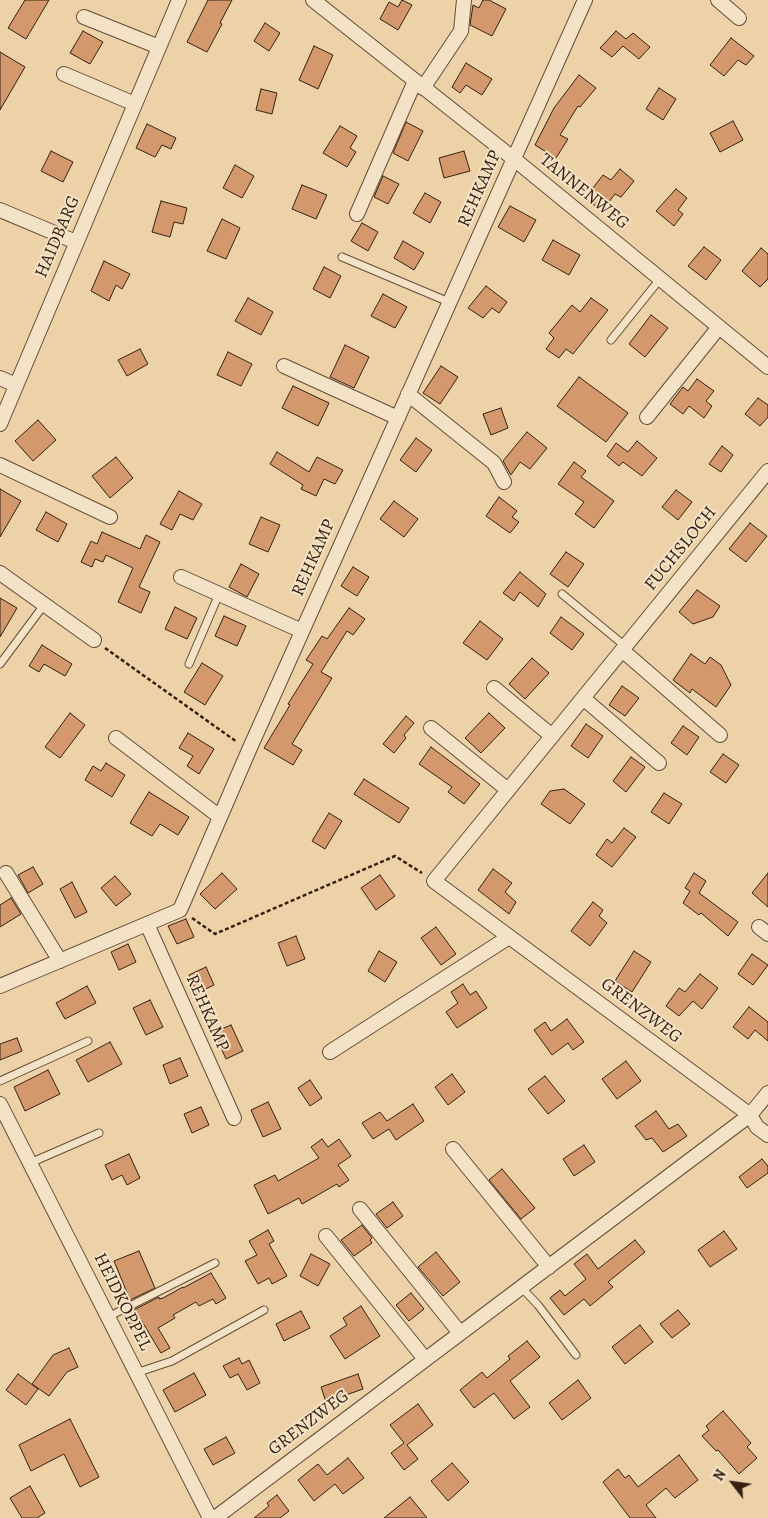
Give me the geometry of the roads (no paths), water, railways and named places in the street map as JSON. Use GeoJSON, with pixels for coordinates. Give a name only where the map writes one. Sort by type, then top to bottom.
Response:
{"type":"FeatureCollection","features":[{"type":"Feature","properties":{"kind":"street","name":"HAIDBARG"},"geometry":{"type":"LineString","coordinates":[[0,424],[179,0]]}},
{"type":"Feature","properties":{"kind":"street","name":"TANNENWEG"},"geometry":{"type":"LineString","coordinates":[[313,0],[514,159],[768,367]]}},
{"type":"Feature","properties":{"kind":"street"},"geometry":{"type":"LineString","coordinates":[[357,214],[419,85],[460,31],[464,0]]}},
{"type":"Feature","properties":{"kind":"street","name":"REHKAMP"},"geometry":{"type":"LineString","coordinates":[[234,1118],[147,924],[180,910],[249,750],[585,0]]}},
{"type":"Feature","properties":{"kind":"street"},"geometry":{"type":"LineString","coordinates":[[718,0],[739,18]]}},
{"type":"Feature","properties":{"kind":"street"},"geometry":{"type":"LineString","coordinates":[[84,16],[159,47]]}},
{"type":"Feature","properties":{"kind":"street"},"geometry":{"type":"LineString","coordinates":[[64,74],[135,104]]}},
{"type":"Feature","properties":{"kind":"street"},"geometry":{"type":"LineString","coordinates":[[0,210],[76,242]]}},
{"type":"Feature","properties":{"kind":"street"},"geometry":{"type":"LineString","coordinates":[[647,417],[719,327]]}},
{"type":"Feature","properties":{"kind":"street"},"geometry":{"type":"LineString","coordinates":[[284,366],[398,418]]}},
{"type":"Feature","properties":{"kind":"street"},"geometry":{"type":"LineString","coordinates":[[0,378],[16,385]]}},
{"type":"Feature","properties":{"kind":"street"},"geometry":{"type":"LineString","coordinates":[[408,394],[494,463],[504,482]]}},
{"type":"Feature","properties":{"kind":"street"},"geometry":{"type":"LineString","coordinates":[[0,465],[110,517]]}},
{"type":"Feature","properties":{"kind":"street","name":"FUCHSLOCH"},"geometry":{"type":"LineString","coordinates":[[434,881],[768,471]]}},
{"type":"Feature","properties":{"kind":"street"},"geometry":{"type":"LineString","coordinates":[[0,574],[94,640]]}},
{"type":"Feature","properties":{"kind":"street"},"geometry":{"type":"LineString","coordinates":[[180,577],[302,631]]}},
{"type":"Feature","properties":{"kind":"street"},"geometry":{"type":"LineString","coordinates":[[624,648],[720,735]]}},
{"type":"Feature","properties":{"kind":"street"},"geometry":{"type":"LineString","coordinates":[[494,688],[552,736]]}},
{"type":"Feature","properties":{"kind":"street"},"geometry":{"type":"LineString","coordinates":[[583,698],[659,763]]}},
{"type":"Feature","properties":{"kind":"street"},"geometry":{"type":"LineString","coordinates":[[431,728],[508,790]]}},
{"type":"Feature","properties":{"kind":"street"},"geometry":{"type":"LineString","coordinates":[[116,738],[220,817]]}},
{"type":"Feature","properties":{"kind":"street"},"geometry":{"type":"LineString","coordinates":[[6,873],[60,961]]}},
{"type":"Feature","properties":{"kind":"street","name":"GRENZWEG"},"geometry":{"type":"LineString","coordinates":[[434,881],[750,1115],[757,1126],[768,1134]]}},
{"type":"Feature","properties":{"kind":"street"},"geometry":{"type":"LineString","coordinates":[[0,986],[147,924]]}},
{"type":"Feature","properties":{"kind":"street"},"geometry":{"type":"LineString","coordinates":[[330,1052],[509,937]]}},
{"type":"Feature","properties":{"kind":"street","name":"GRENZWEG"},"geometry":{"type":"LineString","coordinates":[[215,1518],[750,1115],[768,1093]]}},
{"type":"Feature","properties":{"kind":"street","name":"HEIDKOPPEL"},"geometry":{"type":"LineString","coordinates":[[0,1104],[210,1518]]}},
{"type":"Feature","properties":{"kind":"street"},"geometry":{"type":"LineString","coordinates":[[453,1149],[549,1267]]}},
{"type":"Feature","properties":{"kind":"street"},"geometry":{"type":"LineString","coordinates":[[360,1209],[460,1332]]}},
{"type":"Feature","properties":{"kind":"street"},"geometry":{"type":"LineString","coordinates":[[326,1236],[425,1358]]}},
{"type":"Feature","properties":{"kind":"lane"},"geometry":{"type":"LineString","coordinates":[[342,257],[449,302]]}},
{"type":"Feature","properties":{"kind":"lane"},"geometry":{"type":"LineString","coordinates":[[611,340],[660,279]]}},
{"type":"Feature","properties":{"kind":"lane"},"geometry":{"type":"LineString","coordinates":[[189,664],[219,594]]}},
{"type":"Feature","properties":{"kind":"lane"},"geometry":{"type":"LineString","coordinates":[[562,594],[624,648]]}},
{"type":"Feature","properties":{"kind":"lane"},"geometry":{"type":"LineString","coordinates":[[0,664],[44,605]]}},
{"type":"Feature","properties":{"kind":"lane"},"geometry":{"type":"LineString","coordinates":[[0,1081],[88,1041]]}},
{"type":"Feature","properties":{"kind":"lane"},"geometry":{"type":"LineString","coordinates":[[30,1164],[99,1133]]}},
{"type":"Feature","properties":{"kind":"lane"},"geometry":{"type":"LineString","coordinates":[[108,1317],[215,1263]]}},
{"type":"Feature","properties":{"kind":"lane"},"geometry":{"type":"LineString","coordinates":[[521,1287],[538,1305],[576,1355]]}},
{"type":"Feature","properties":{"kind":"lane"},"geometry":{"type":"LineString","coordinates":[[136,1373],[172,1361],[264,1310]]}}]}
